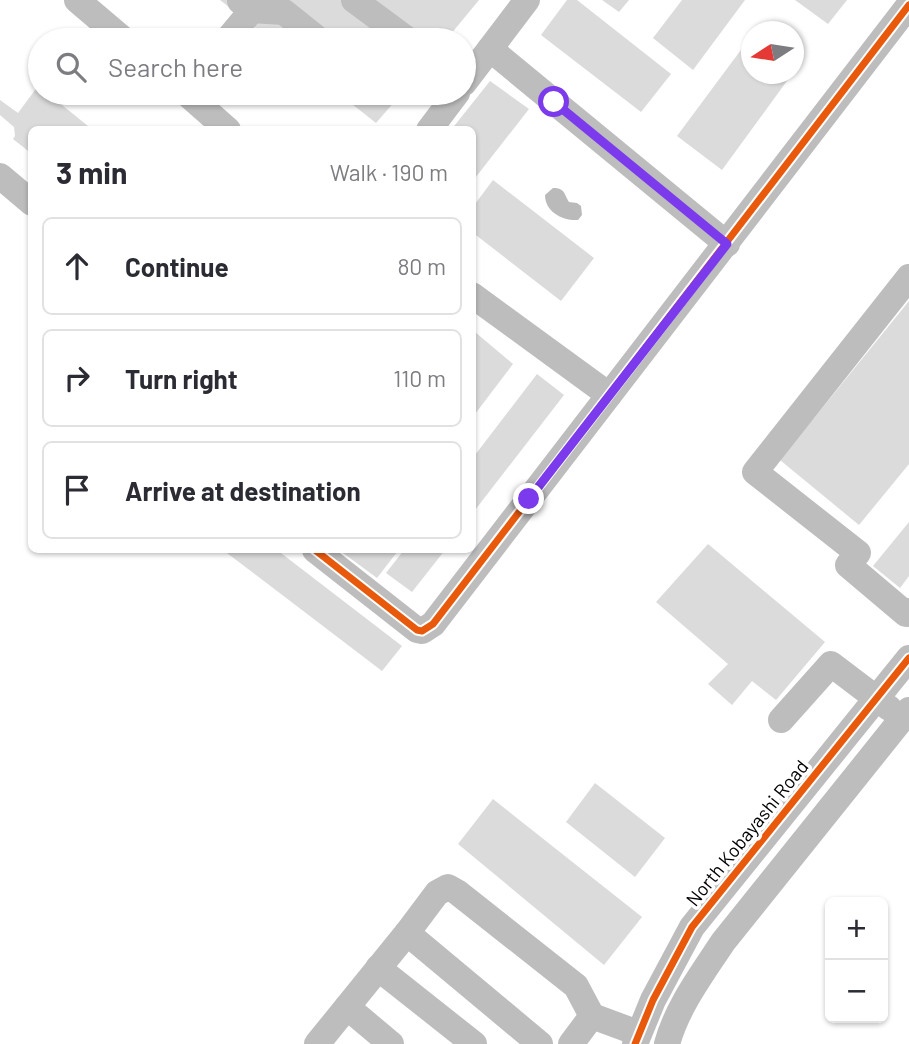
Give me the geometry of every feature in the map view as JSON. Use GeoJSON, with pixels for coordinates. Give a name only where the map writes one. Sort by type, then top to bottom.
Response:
{"type":"FeatureCollection","features":[{"type":"Feature","properties":{"kind":"street"},"geometry":{"type":"LineString","coordinates":[[77,0],[110,28]]}},
{"type":"Feature","properties":{"kind":"street"},"geometry":{"type":"LineString","coordinates":[[354,0],[392,28]]}},
{"type":"Feature","properties":{"kind":"street"},"geometry":{"type":"LineString","coordinates":[[476,67],[527,0]]}},
{"type":"Feature","properties":{"kind":"street"},"geometry":{"type":"LineString","coordinates":[[233,28],[245,5],[288,6],[308,28]]}},
{"type":"Feature","properties":{"kind":"street"},"geometry":{"type":"LineString","coordinates":[[319,553],[416,630],[422,631],[432,624],[909,5]]}},
{"type":"Feature","properties":{"kind":"street"},"geometry":{"type":"LineString","coordinates":[[490,49],[727,244]]}},
{"type":"Feature","properties":{"kind":"street"},"geometry":{"type":"LineString","coordinates":[[200,105],[223,126]]}},
{"type":"Feature","properties":{"kind":"street"},"geometry":{"type":"LineString","coordinates":[[432,126],[448,105]]}},
{"type":"Feature","properties":{"kind":"street"},"geometry":{"type":"LineString","coordinates":[[0,176],[28,200]]}},
{"type":"Feature","properties":{"kind":"street"},"geometry":{"type":"LineString","coordinates":[[909,277],[755,472],[858,553],[848,565],[906,614],[909,611]]}},
{"type":"Feature","properties":{"kind":"street"},"geometry":{"type":"LineString","coordinates":[[476,298],[609,395]]}},
{"type":"Feature","properties":{"kind":"street","name":"North Kobayashi Road"},"geometry":{"type":"LineString","coordinates":[[636,1038],[670,964],[692,927],[909,658]]}},
{"type":"Feature","properties":{"kind":"street"},"geometry":{"type":"LineString","coordinates":[[667,1044],[671,1027],[723,942],[907,718],[831,664],[781,720]]}},
{"type":"Feature","properties":{"kind":"street"},"geometry":{"type":"LineString","coordinates":[[317,1044],[437,893],[448,887],[576,986],[592,1016],[636,1038]]}},
{"type":"Feature","properties":{"kind":"street"},"geometry":{"type":"LineString","coordinates":[[407,933],[540,1044]]}},
{"type":"Feature","properties":{"kind":"street"},"geometry":{"type":"LineString","coordinates":[[379,968],[474,1044]]}},
{"type":"Feature","properties":{"kind":"street"},"geometry":{"type":"LineString","coordinates":[[347,1007],[391,1044]]}},
{"type":"Feature","properties":{"kind":"street"},"geometry":{"type":"LineString","coordinates":[[571,1044],[592,1016]]}},
{"type":"Feature","properties":{"kind":"shaded area"},"geometry":{"type":"Polygon","coordinates":[[[553,188],[562,190],[569,202],[581,206],[582,215],[578,220],[561,217],[551,211],[545,195],[553,188]]]}},
{"type":"Feature","properties":{"kind":"building"},"geometry":{"type":"Polygon","coordinates":[[[220,0],[479,0],[456,28],[256,28],[220,0]]]}},
{"type":"Feature","properties":{"kind":"building"},"geometry":{"type":"Polygon","coordinates":[[[567,0],[577,0],[671,74],[641,112],[541,35],[567,0]]]}},
{"type":"Feature","properties":{"kind":"building"},"geometry":{"type":"Polygon","coordinates":[[[602,0],[629,0],[619,12],[602,0]]]}},
{"type":"Feature","properties":{"kind":"building"},"geometry":{"type":"Polygon","coordinates":[[[682,0],[745,0],[693,70],[653,38],[682,0]]]}},
{"type":"Feature","properties":{"kind":"building"},"geometry":{"type":"Polygon","coordinates":[[[795,0],[847,0],[828,24],[795,0]]]}},
{"type":"Feature","properties":{"kind":"building"},"geometry":{"type":"Polygon","coordinates":[[[741,50],[741,84],[785,84],[722,170],[677,136],[741,50]]]}},
{"type":"Feature","properties":{"kind":"building"},"geometry":{"type":"Polygon","coordinates":[[[490,81],[529,109],[476,177],[476,126],[454,126],[471,105],[476,105],[476,99],[490,81]]]}},
{"type":"Feature","properties":{"kind":"building"},"geometry":{"type":"Polygon","coordinates":[[[0,100],[18,113],[28,100],[28,105],[62,105],[88,126],[28,126],[28,151],[13,139],[14,127],[0,115],[0,100]]]}},
{"type":"Feature","properties":{"kind":"building"},"geometry":{"type":"Polygon","coordinates":[[[353,105],[392,105],[376,123],[353,105]]]}},
{"type":"Feature","properties":{"kind":"building"},"geometry":{"type":"Polygon","coordinates":[[[493,180],[594,258],[561,301],[476,235],[476,203],[493,180]]]}},
{"type":"Feature","properties":{"kind":"building"},"geometry":{"type":"Polygon","coordinates":[[[909,301],[909,464],[859,525],[780,460],[909,301]]]}},
{"type":"Feature","properties":{"kind":"building"},"geometry":{"type":"Polygon","coordinates":[[[476,333],[513,364],[476,413],[476,333]]]}},
{"type":"Feature","properties":{"kind":"building"},"geometry":{"type":"Polygon","coordinates":[[[537,374],[564,395],[476,509],[476,454],[537,374]]]}},
{"type":"Feature","properties":{"kind":"building"},"geometry":{"type":"Polygon","coordinates":[[[909,522],[909,576],[900,588],[873,566],[909,522]]]}},
{"type":"Feature","properties":{"kind":"building"},"geometry":{"type":"Polygon","coordinates":[[[708,544],[825,642],[776,700],[752,681],[732,705],[708,684],[728,664],[656,602],[708,544]]]}},
{"type":"Feature","properties":{"kind":"building"},"geometry":{"type":"Polygon","coordinates":[[[227,553],[281,553],[402,646],[382,671],[227,553]]]}},
{"type":"Feature","properties":{"kind":"building"},"geometry":{"type":"Polygon","coordinates":[[[343,553],[396,553],[377,578],[343,553]]]}},
{"type":"Feature","properties":{"kind":"building"},"geometry":{"type":"Polygon","coordinates":[[[402,553],[443,553],[412,592],[386,573],[402,553]]]}},
{"type":"Feature","properties":{"kind":"building"},"geometry":{"type":"Polygon","coordinates":[[[595,783],[665,838],[635,877],[566,822],[595,783]]]}},
{"type":"Feature","properties":{"kind":"building"},"geometry":{"type":"Polygon","coordinates":[[[493,799],[642,917],[604,965],[458,844],[493,799]]]}},
{"type":"Feature","properties":{"kind":"cycle path"},"geometry":{"type":"LineString","coordinates":[[319,553],[417,630],[422,631],[433,624],[909,5]]}},
{"type":"Feature","properties":{"kind":"cycle path"},"geometry":{"type":"LineString","coordinates":[[635,1044],[653,1000],[692,927],[909,658]]}},
{"type":"Feature","properties":{"kind":"route"},"geometry":{"type":"LineString","coordinates":[[529,499],[727,244],[554,102]]}}]}
